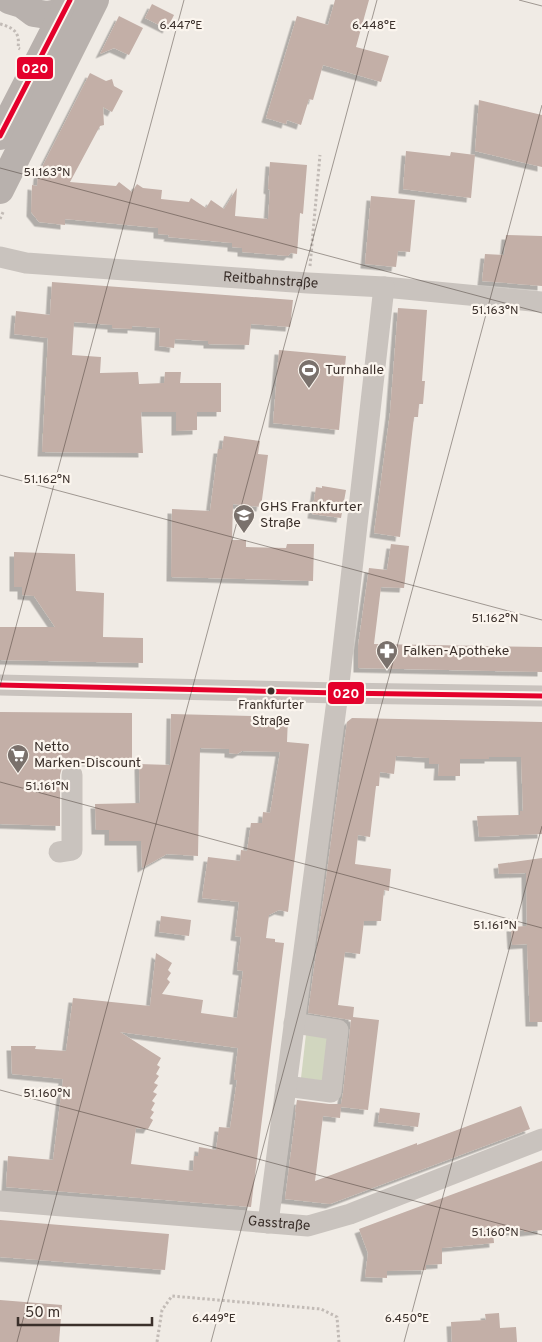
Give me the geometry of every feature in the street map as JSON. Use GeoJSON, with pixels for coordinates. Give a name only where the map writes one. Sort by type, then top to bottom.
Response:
{"type":"FeatureCollection","features":[{"type":"Feature","properties":{"kind":"main road"},"geometry":{"type":"LineString","coordinates":[[9,0],[22,4],[34,13],[47,15],[74,7]]}},
{"type":"Feature","properties":{"kind":"main road"},"geometry":{"type":"LineString","coordinates":[[0,136],[74,7]]}},
{"type":"Feature","properties":{"kind":"main road"},"geometry":{"type":"LineString","coordinates":[[0,190],[74,7]]}},
{"type":"Feature","properties":{"kind":"street","name":"Reitbahnstraße"},"geometry":{"type":"LineString","coordinates":[[0,257],[26,263],[384,288],[542,302]]}},
{"type":"Feature","properties":{"kind":"street"},"geometry":{"type":"LineString","coordinates":[[268,1223],[338,693],[384,288]]}},
{"type":"Feature","properties":{"kind":"street"},"geometry":{"type":"LineString","coordinates":[[0,685],[542,696]]}},
{"type":"Feature","properties":{"kind":"street"},"geometry":{"type":"LineString","coordinates":[[59,852],[72,850],[72,775]]}},
{"type":"Feature","properties":{"kind":"street"},"geometry":{"type":"LineString","coordinates":[[286,1086],[330,1092],[338,1030],[294,1024]]}},
{"type":"Feature","properties":{"kind":"street","name":"Gasstraße"},"geometry":{"type":"LineString","coordinates":[[0,1201],[308,1226],[350,1214],[542,1139]]}},
{"type":"Feature","properties":{"kind":"path"},"geometry":{"type":"LineString","coordinates":[[308,284],[320,154]]}},
{"type":"Feature","properties":{"kind":"path"},"geometry":{"type":"LineString","coordinates":[[157,1342],[162,1310],[172,1296],[321,1309],[337,1318],[339,1342]]}},
{"type":"Feature","properties":{"kind":"green space"},"geometry":{"type":"Polygon","coordinates":[[[306,1034],[330,1037],[324,1081],[301,1078],[306,1034]]]}},
{"type":"Feature","properties":{"kind":"building"},"geometry":{"type":"Polygon","coordinates":[[[335,0],[369,0],[356,47],[389,56],[381,82],[323,65],[313,100],[309,99],[301,125],[287,120],[286,124],[266,118],[297,16],[328,25],[335,0]]]}},
{"type":"Feature","properties":{"kind":"building"},"geometry":{"type":"Polygon","coordinates":[[[152,4],[174,15],[167,29],[145,18],[152,4]]]}},
{"type":"Feature","properties":{"kind":"building"},"geometry":{"type":"Polygon","coordinates":[[[119,16],[143,28],[129,55],[114,48],[100,54],[119,16]]]}},
{"type":"Feature","properties":{"kind":"building"},"geometry":{"type":"Polygon","coordinates":[[[90,73],[106,81],[112,79],[114,86],[123,91],[112,112],[103,107],[104,125],[100,126],[70,182],[116,186],[119,182],[132,192],[137,184],[143,188],[162,190],[161,199],[189,202],[191,198],[206,208],[211,200],[224,209],[237,188],[235,216],[268,219],[270,162],[307,165],[303,214],[300,213],[297,254],[291,253],[288,256],[242,252],[242,248],[232,247],[232,243],[168,237],[169,235],[158,234],[158,228],[65,219],[65,225],[39,222],[31,212],[32,185],[37,186],[38,175],[90,73]]]}},
{"type":"Feature","properties":{"kind":"building"},"geometry":{"type":"Polygon","coordinates":[[[479,100],[542,115],[542,167],[475,151],[479,100]]]}},
{"type":"Feature","properties":{"kind":"building"},"geometry":{"type":"Polygon","coordinates":[[[406,151],[450,156],[451,152],[475,155],[471,198],[403,189],[406,151]]]}},
{"type":"Feature","properties":{"kind":"building"},"geometry":{"type":"Polygon","coordinates":[[[371,196],[415,200],[410,252],[398,251],[396,267],[365,264],[371,196]]]}},
{"type":"Feature","properties":{"kind":"building"},"geometry":{"type":"Polygon","coordinates":[[[506,235],[542,236],[542,286],[482,281],[485,254],[504,255],[506,235]]]}},
{"type":"Feature","properties":{"kind":"building"},"geometry":{"type":"Polygon","coordinates":[[[52,282],[293,300],[290,327],[251,324],[249,345],[208,344],[208,341],[175,339],[174,348],[159,346],[160,328],[132,326],[132,329],[112,328],[112,325],[74,322],[72,355],[101,357],[100,373],[138,372],[139,384],[164,383],[165,372],[181,372],[180,383],[221,383],[221,412],[197,412],[197,430],[176,431],[176,412],[141,412],[143,453],[42,452],[48,338],[14,334],[16,311],[50,315],[52,282]]]}},
{"type":"Feature","properties":{"kind":"building"},"geometry":{"type":"Polygon","coordinates":[[[398,308],[427,310],[422,381],[425,381],[423,404],[419,404],[418,417],[414,417],[400,537],[374,533],[390,413],[398,308]]]}},
{"type":"Feature","properties":{"kind":"building","name":"Turnhalle"},"geometry":{"type":"Polygon","coordinates":[[[279,350],[346,356],[339,430],[273,423],[279,350]]]}},
{"type":"Feature","properties":{"kind":"building"},"geometry":{"type":"Polygon","coordinates":[[[224,436],[260,441],[258,454],[268,455],[261,507],[233,504],[232,540],[246,540],[246,547],[286,548],[287,544],[314,544],[313,581],[171,577],[172,509],[210,511],[218,449],[222,449],[224,436]]]}},
{"type":"Feature","properties":{"kind":"building"},"geometry":{"type":"Polygon","coordinates":[[[322,486],[346,490],[341,518],[312,514],[316,487],[322,488],[322,486]]]}},
{"type":"Feature","properties":{"kind":"building"},"geometry":{"type":"Polygon","coordinates":[[[391,544],[409,546],[404,588],[381,587],[374,644],[542,647],[542,672],[358,668],[358,646],[369,568],[387,570],[391,544]]]}},
{"type":"Feature","properties":{"kind":"building"},"geometry":{"type":"Polygon","coordinates":[[[14,552],[75,554],[76,591],[104,593],[103,637],[143,638],[143,663],[0,660],[0,627],[55,627],[34,596],[22,595],[22,587],[14,587],[14,552]]]}},
{"type":"Feature","properties":{"kind":"building"},"geometry":{"type":"Polygon","coordinates":[[[0,712],[132,713],[132,761],[63,763],[60,775],[60,826],[0,824],[0,712]]]}},
{"type":"Feature","properties":{"kind":"building"},"geometry":{"type":"Polygon","coordinates":[[[171,714],[288,717],[287,742],[309,744],[288,912],[279,910],[269,915],[266,938],[284,943],[251,1207],[6,1187],[8,1156],[53,1160],[63,1079],[12,1074],[11,1046],[36,1046],[35,1049],[66,1051],[73,998],[150,1006],[156,953],[172,963],[168,970],[171,973],[167,979],[170,982],[162,994],[203,1000],[201,1013],[237,1018],[243,971],[237,970],[241,937],[235,936],[239,902],[202,898],[208,857],[240,861],[241,850],[247,851],[251,823],[262,823],[263,812],[270,813],[280,752],[242,751],[237,754],[229,753],[229,749],[200,748],[198,856],[167,854],[142,868],[141,841],[109,841],[109,830],[96,830],[95,804],[140,803],[139,764],[170,765],[171,714]],[[120,1032],[161,1058],[157,1065],[160,1067],[156,1074],[159,1076],[154,1083],[158,1085],[153,1092],[157,1094],[152,1101],[155,1103],[151,1110],[154,1112],[150,1118],[153,1120],[148,1129],[136,1128],[131,1164],[193,1171],[194,1156],[198,1156],[199,1147],[216,1150],[219,1127],[230,1128],[237,1080],[234,1080],[238,1048],[120,1032]]]}},
{"type":"Feature","properties":{"kind":"building"},"geometry":{"type":"Polygon","coordinates":[[[352,718],[542,722],[542,834],[479,837],[477,816],[520,815],[520,811],[523,811],[521,757],[460,759],[460,776],[438,776],[439,764],[429,764],[429,758],[396,756],[394,774],[380,772],[379,786],[376,786],[370,837],[358,835],[355,864],[391,869],[389,891],[384,890],[381,921],[364,921],[360,954],[345,952],[338,1005],[354,1007],[353,1017],[379,1020],[368,1110],[341,1107],[340,1118],[323,1116],[315,1181],[521,1106],[530,1129],[330,1204],[285,1199],[297,1100],[341,1104],[343,1093],[351,1020],[308,1013],[347,722],[352,718]]]}},
{"type":"Feature","properties":{"kind":"building"},"geometry":{"type":"Polygon","coordinates":[[[542,858],[542,1022],[530,1022],[527,944],[512,945],[511,927],[527,926],[526,873],[499,874],[498,864],[542,858]]]}},
{"type":"Feature","properties":{"kind":"building"},"geometry":{"type":"Polygon","coordinates":[[[161,916],[191,920],[189,936],[159,932],[161,916]]]}},
{"type":"Feature","properties":{"kind":"building"},"geometry":{"type":"Polygon","coordinates":[[[380,1108],[420,1113],[418,1127],[378,1122],[380,1108]]]}},
{"type":"Feature","properties":{"kind":"building"},"geometry":{"type":"Polygon","coordinates":[[[542,1161],[542,1230],[493,1232],[494,1243],[442,1248],[442,1264],[426,1265],[426,1270],[387,1271],[387,1278],[365,1277],[368,1253],[359,1229],[542,1161]]]}},
{"type":"Feature","properties":{"kind":"building"},"geometry":{"type":"Polygon","coordinates":[[[0,1220],[169,1234],[165,1270],[0,1257],[0,1220]]]}},
{"type":"Feature","properties":{"kind":"building"},"geometry":{"type":"Polygon","coordinates":[[[0,1300],[62,1305],[59,1342],[0,1342],[0,1300]]]}},
{"type":"Feature","properties":{"kind":"building"},"geometry":{"type":"Polygon","coordinates":[[[499,1313],[500,1328],[516,1327],[517,1342],[452,1342],[451,1322],[486,1320],[485,1314],[499,1313]]]}},
{"type":"Feature","properties":{"kind":"transit line","name":"020"},"geometry":{"type":"LineString","coordinates":[[0,136],[70,0]]}},
{"type":"Feature","properties":{"kind":"transit line","name":"020"},"geometry":{"type":"LineString","coordinates":[[0,685],[542,696]]}},
{"type":"Feature","properties":{"kind":"place","name":"Turnhalle"},"geometry":{"type":"Point","coordinates":[309,389]}},
{"type":"Feature","properties":{"kind":"place","name":"GHS Frankfurter Straße"},"geometry":{"type":"Point","coordinates":[244,534]}},
{"type":"Feature","properties":{"kind":"place","name":"Falken-Apotheke"},"geometry":{"type":"Point","coordinates":[387,670]}},
{"type":"Feature","properties":{"kind":"place","name":"Frankfurter Straße"},"geometry":{"type":"Point","coordinates":[271,691]}},
{"type":"Feature","properties":{"kind":"place","name":"Netto Marken-Discount"},"geometry":{"type":"Point","coordinates":[18,774]}}]}
